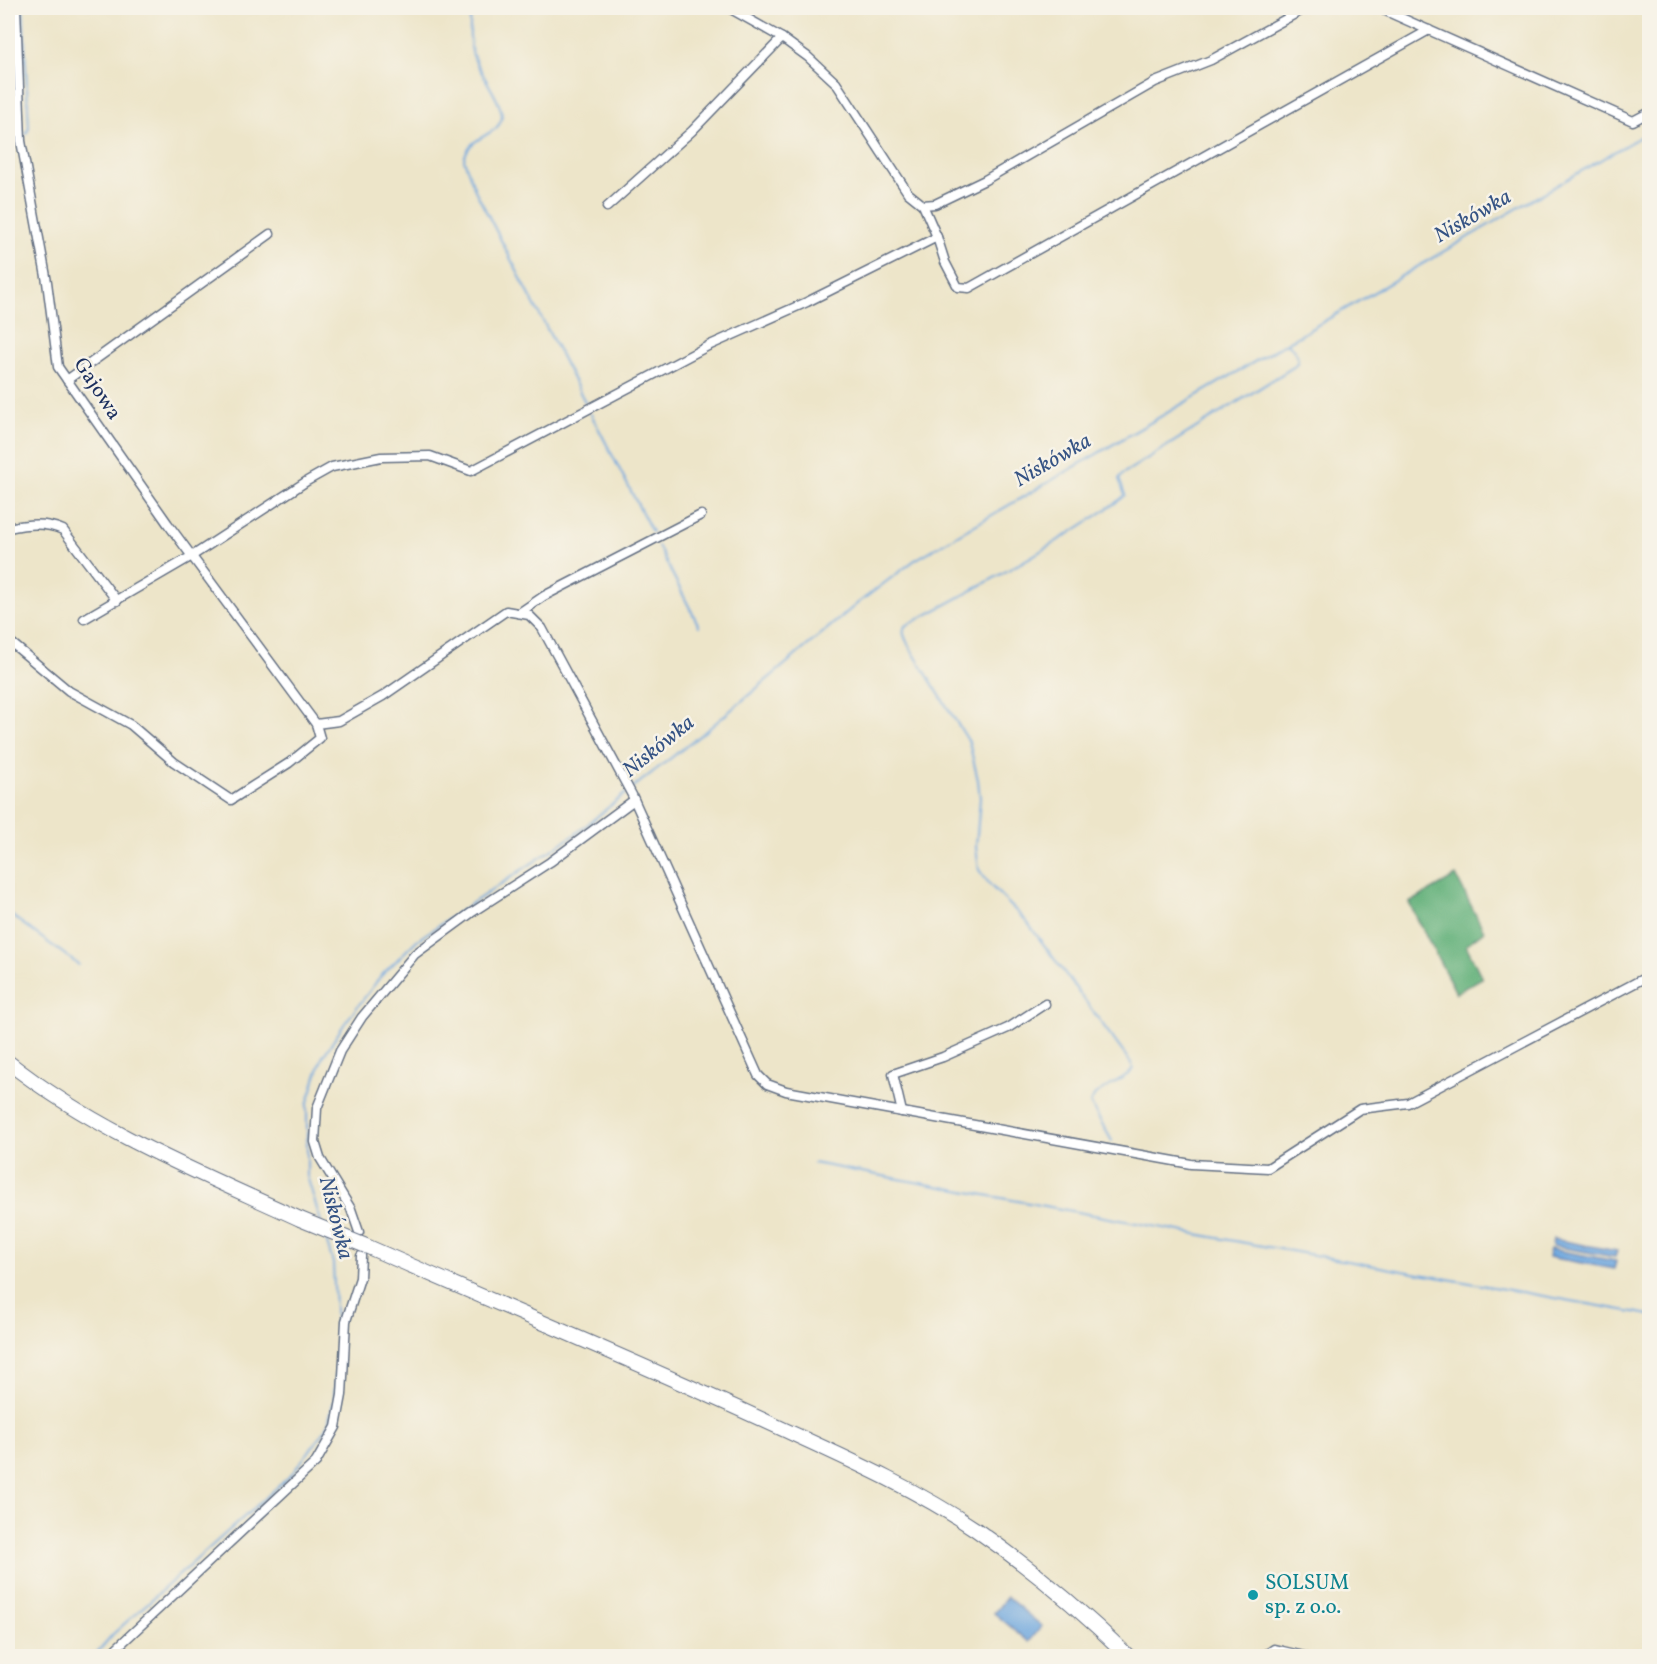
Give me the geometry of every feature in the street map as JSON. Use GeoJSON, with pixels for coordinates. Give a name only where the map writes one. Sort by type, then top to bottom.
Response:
{"type":"FeatureCollection","features":[{"type":"Feature","properties":{"kind":"main road"},"geometry":{"type":"LineString","coordinates":[[8,1062],[68,1105],[170,1160],[364,1251],[681,1382],[846,1457],[903,1486],[975,1529],[1082,1612],[1128,1656]]}},
{"type":"Feature","properties":{"kind":"street","name":"Gajowa"},"geometry":{"type":"LineString","coordinates":[[16,8],[21,141],[47,282],[58,367],[192,556],[316,724]]}},
{"type":"Feature","properties":{"kind":"street"},"geometry":{"type":"LineString","coordinates":[[729,8],[782,38],[836,83],[908,193],[923,205],[945,262],[958,287],[969,288],[1430,30]]}},
{"type":"Feature","properties":{"kind":"street"},"geometry":{"type":"LineString","coordinates":[[923,205],[935,204],[985,180],[1155,82],[1211,60],[1306,8]]}},
{"type":"Feature","properties":{"kind":"street"},"geometry":{"type":"LineString","coordinates":[[1379,8],[1633,121],[1650,112]]}},
{"type":"Feature","properties":{"kind":"street"},"geometry":{"type":"LineString","coordinates":[[607,207],[692,131],[782,38]]}},
{"type":"Feature","properties":{"kind":"street"},"geometry":{"type":"LineString","coordinates":[[67,380],[270,234]]}},
{"type":"Feature","properties":{"kind":"street"},"geometry":{"type":"LineString","coordinates":[[84,619],[192,556],[308,480],[332,467],[381,457],[430,456],[471,471],[708,346],[807,302],[937,237]]}},
{"type":"Feature","properties":{"kind":"street"},"geometry":{"type":"LineString","coordinates":[[519,613],[544,596],[701,515]]}},
{"type":"Feature","properties":{"kind":"street"},"geometry":{"type":"LineString","coordinates":[[8,528],[27,524],[52,525],[63,530],[117,601]]}},
{"type":"Feature","properties":{"kind":"street"},"geometry":{"type":"LineString","coordinates":[[8,640],[69,691],[131,725],[174,762],[231,800],[289,763],[320,738],[316,724],[339,721],[383,696],[506,610],[529,615],[542,628],[633,798],[753,1064],[762,1080],[786,1091],[1191,1164],[1268,1168],[1360,1109],[1408,1103],[1650,975]]}},
{"type":"Feature","properties":{"kind":"street"},"geometry":{"type":"LineString","coordinates":[[359,1232],[351,1209],[320,1158],[315,1142],[318,1108],[340,1051],[362,1017],[415,954],[471,913],[550,862],[633,798]]}},
{"type":"Feature","properties":{"kind":"street"},"geometry":{"type":"LineString","coordinates":[[902,1112],[894,1074],[943,1057],[1008,1028],[1045,1004]]}},
{"type":"Feature","properties":{"kind":"street"},"geometry":{"type":"LineString","coordinates":[[108,1656],[316,1462],[336,1427],[342,1395],[346,1321],[360,1278],[364,1251]]}},
{"type":"Feature","properties":{"kind":"street"},"geometry":{"type":"LineString","coordinates":[[1264,1656],[1274,1649],[1304,1656]]}},
{"type":"Feature","properties":{"kind":"green space"},"geometry":{"type":"Polygon","coordinates":[[[1456,876],[1484,931],[1466,945],[1482,978],[1456,993],[1409,903],[1456,876]]]}},
{"type":"Feature","properties":{"kind":"water"},"geometry":{"type":"Polygon","coordinates":[[[1553,1239],[1617,1251],[1615,1257],[1552,1246],[1553,1239]]]}},
{"type":"Feature","properties":{"kind":"water"},"geometry":{"type":"Polygon","coordinates":[[[1550,1249],[1616,1261],[1614,1269],[1548,1257],[1550,1249]]]}},
{"type":"Feature","properties":{"kind":"water"},"geometry":{"type":"Polygon","coordinates":[[[1007,1597],[1042,1626],[1029,1642],[994,1613],[1007,1597]]]}},
{"type":"Feature","properties":{"kind":"waterway"},"geometry":{"type":"LineString","coordinates":[[23,8],[29,128],[26,134]]}},
{"type":"Feature","properties":{"kind":"waterway"},"geometry":{"type":"LineString","coordinates":[[471,8],[472,52],[499,104],[502,117],[500,124],[471,145],[464,160],[475,190],[585,402]]}},
{"type":"Feature","properties":{"kind":"waterway","name":"Niskówka"},"geometry":{"type":"LineString","coordinates":[[631,789],[712,726],[858,603],[915,560],[1650,131]]}},
{"type":"Feature","properties":{"kind":"waterway"},"geometry":{"type":"LineString","coordinates":[[8,144],[14,140]]}},
{"type":"Feature","properties":{"kind":"waterway"},"geometry":{"type":"LineString","coordinates":[[1112,1141],[1090,1103],[1095,1095],[1130,1073],[1133,1068],[1131,1063],[1027,922],[991,886],[979,870],[976,847],[980,798],[969,742],[909,646],[904,636],[904,629],[905,626],[1042,550],[1121,499],[1125,495],[1119,479],[1124,473],[1295,366],[1298,360],[1295,351],[1288,343]]}},
{"type":"Feature","properties":{"kind":"waterway"},"geometry":{"type":"LineString","coordinates":[[591,414],[652,532]]}},
{"type":"Feature","properties":{"kind":"waterway"},"geometry":{"type":"LineString","coordinates":[[658,546],[699,626]]}},
{"type":"Feature","properties":{"kind":"waterway","name":"Niskówka"},"geometry":{"type":"LineString","coordinates":[[321,1222],[307,1176],[307,1105],[322,1058],[345,1023],[381,976],[417,940],[577,833],[626,793]]}},
{"type":"Feature","properties":{"kind":"waterway"},"geometry":{"type":"LineString","coordinates":[[8,913],[79,965]]}},
{"type":"Feature","properties":{"kind":"waterway"},"geometry":{"type":"LineString","coordinates":[[813,1163],[1650,1315]]}},
{"type":"Feature","properties":{"kind":"waterway","name":"Niskówka"},"geometry":{"type":"LineString","coordinates":[[94,1656],[113,1634],[291,1475],[327,1428],[334,1400],[337,1354],[333,1263],[325,1236]]}},
{"type":"Feature","properties":{"kind":"place","name":"SOLSUM sp. z o.o."},"geometry":{"type":"Point","coordinates":[1253,1595]}}]}
